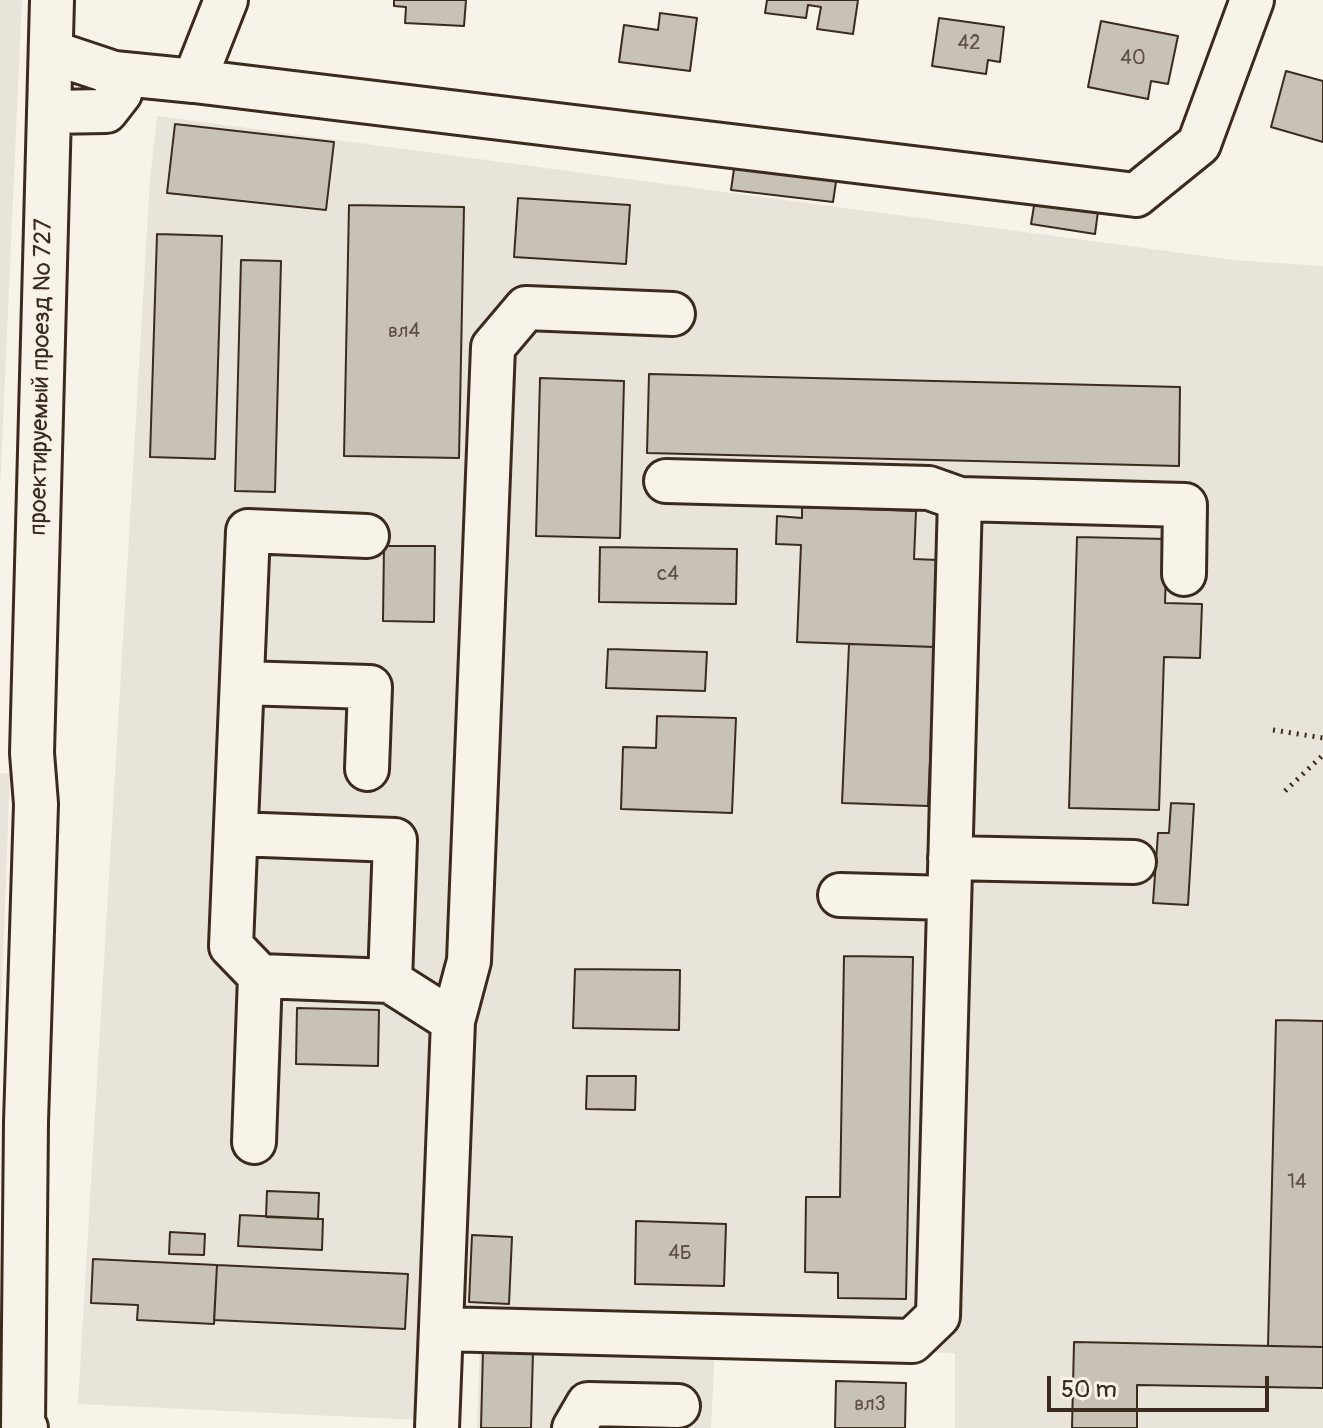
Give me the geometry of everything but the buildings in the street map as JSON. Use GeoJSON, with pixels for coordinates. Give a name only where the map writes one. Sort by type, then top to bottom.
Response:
{"type":"FeatureCollection","features":[{"type":"Feature","properties":{"kind":"street","name":"проектируемый проезд № 727"},"geometry":{"type":"LineString","coordinates":[[26,1428],[23,1425],[13,1122],[36,804],[32,753],[52,0]]}},
{"type":"Feature","properties":{"kind":"street"},"geometry":{"type":"LineString","coordinates":[[194,81],[226,0]]}},
{"type":"Feature","properties":{"kind":"street"},"geometry":{"type":"LineString","coordinates":[[51,52],[114,73],[1136,195],[1199,144],[1252,0]]}},
{"type":"Feature","properties":{"kind":"street"},"geometry":{"type":"LineString","coordinates":[[49,112],[106,111],[120,93],[114,73]]}},
{"type":"Feature","properties":{"kind":"street"},"geometry":{"type":"LineString","coordinates":[[437,1428],[453,1021],[469,961],[493,347],[526,308],[673,314]]}},
{"type":"Feature","properties":{"kind":"street"},"geometry":{"type":"LineString","coordinates":[[666,481],[929,488],[960,499],[1185,505],[1184,574]]}},
{"type":"Feature","properties":{"kind":"street"},"geometry":{"type":"LineString","coordinates":[[441,1329],[912,1341],[938,1316],[960,499]]}},
{"type":"Feature","properties":{"kind":"street"},"geometry":{"type":"LineString","coordinates":[[367,536],[248,531],[231,946],[260,976],[390,981],[453,1021]]}},
{"type":"Feature","properties":{"kind":"street"},"geometry":{"type":"LineString","coordinates":[[242,683],[370,687],[367,769]]}},
{"type":"Feature","properties":{"kind":"street"},"geometry":{"type":"LineString","coordinates":[[236,834],[395,840],[390,981]]}},
{"type":"Feature","properties":{"kind":"street"},"geometry":{"type":"LineString","coordinates":[[840,895],[950,878],[1134,862]]}},
{"type":"Feature","properties":{"kind":"street"},"geometry":{"type":"LineString","coordinates":[[254,1142],[260,976]]}},
{"type":"Feature","properties":{"kind":"street"},"geometry":{"type":"LineString","coordinates":[[574,1428],[588,1404],[678,1406]]}},
{"type":"Feature","properties":{"kind":"path"},"geometry":{"type":"LineString","coordinates":[[1273,730],[1323,738]]}},
{"type":"Feature","properties":{"kind":"path"},"geometry":{"type":"LineString","coordinates":[[1285,791],[1323,755]]}},
{"type":"Feature","properties":{"kind":"shaded area"},"geometry":{"type":"Polygon","coordinates":[[[0,0],[22,0],[0,488],[0,0]]]}},
{"type":"Feature","properties":{"kind":"shaded area"},"geometry":{"type":"Polygon","coordinates":[[[157,116],[1234,260],[1323,266],[1323,1428],[955,1428],[955,1353],[715,1347],[711,1428],[477,1428],[481,1311],[420,1420],[78,1404],[150,180],[157,116]]]}},
{"type":"Feature","properties":{"kind":"shaded area"},"geometry":{"type":"Polygon","coordinates":[[[0,773],[10,774],[0,1034],[0,773]]]}}]}
